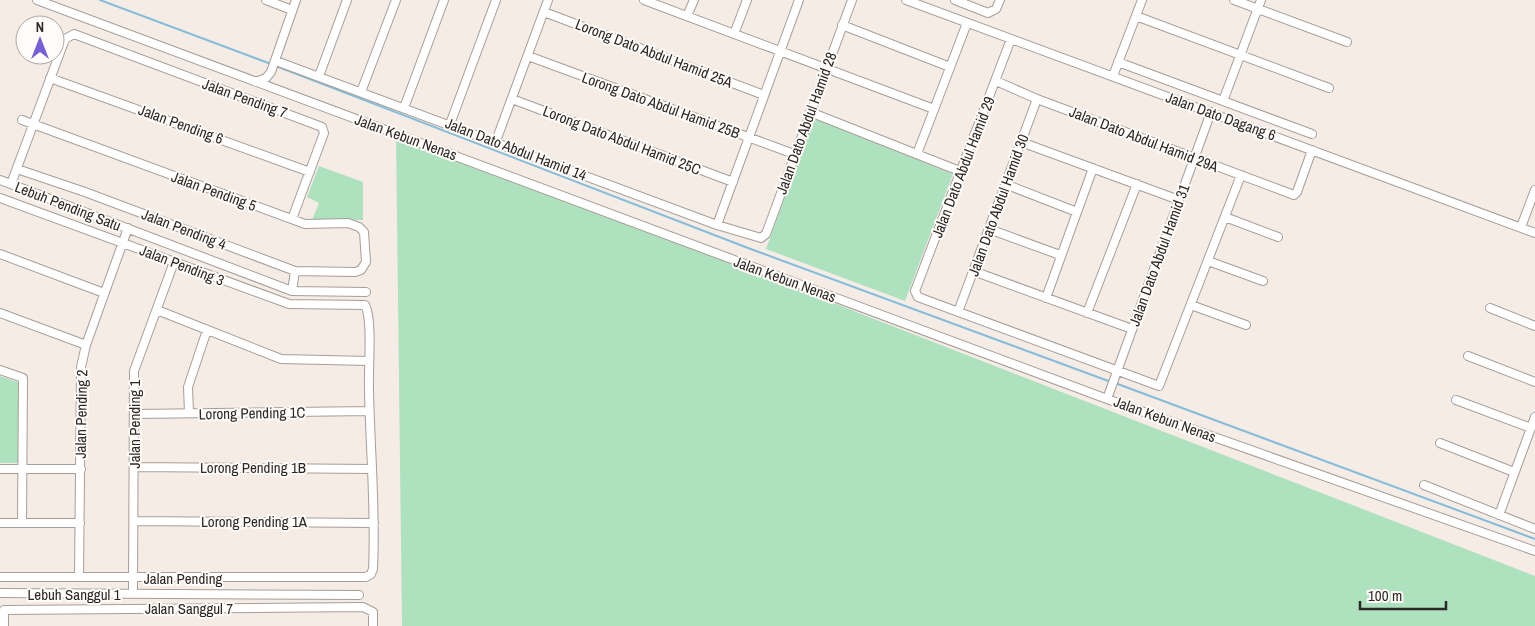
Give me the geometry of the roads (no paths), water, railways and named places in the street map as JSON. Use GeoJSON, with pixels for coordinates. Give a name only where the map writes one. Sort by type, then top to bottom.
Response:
{"type":"FeatureCollection","features":[{"type":"Feature","properties":{"kind":"street","name":"Jalan Kebun Nenas"},"geometry":{"type":"LineString","coordinates":[[37,0],[1107,399],[1535,552]]}},
{"type":"Feature","properties":{"kind":"street"},"geometry":{"type":"LineString","coordinates":[[266,0],[292,10]]}},
{"type":"Feature","properties":{"kind":"street"},"geometry":{"type":"LineString","coordinates":[[256,82],[269,76],[276,61],[296,0]]}},
{"type":"Feature","properties":{"kind":"street"},"geometry":{"type":"LineString","coordinates":[[319,76],[347,0]]}},
{"type":"Feature","properties":{"kind":"street"},"geometry":{"type":"LineString","coordinates":[[361,92],[396,0]]}},
{"type":"Feature","properties":{"kind":"street"},"geometry":{"type":"LineString","coordinates":[[404,108],[444,0]]}},
{"type":"Feature","properties":{"kind":"street"},"geometry":{"type":"LineString","coordinates":[[450,124],[496,0]]}},
{"type":"Feature","properties":{"kind":"street"},"geometry":{"type":"LineString","coordinates":[[496,141],[548,0]]}},
{"type":"Feature","properties":{"kind":"street"},"geometry":{"type":"LineString","coordinates":[[644,0],[934,109]]}},
{"type":"Feature","properties":{"kind":"street"},"geometry":{"type":"LineString","coordinates":[[688,16],[694,0]]}},
{"type":"Feature","properties":{"kind":"street"},"geometry":{"type":"LineString","coordinates":[[734,34],[746,0]]}},
{"type":"Feature","properties":{"kind":"street"},"geometry":{"type":"LineString","coordinates":[[717,225],[799,0]]}},
{"type":"Feature","properties":{"kind":"street","name":"Jalan Dato Abdul Hamid 28"},"geometry":{"type":"LineString","coordinates":[[755,238],[761,238],[766,234],[852,0]]}},
{"type":"Feature","properties":{"kind":"street","name":"Jalan Dato Dagang 6"},"geometry":{"type":"LineString","coordinates":[[906,0],[1535,233]]}},
{"type":"Feature","properties":{"kind":"street"},"geometry":{"type":"LineString","coordinates":[[955,0],[988,13],[996,9],[1000,0]]}},
{"type":"Feature","properties":{"kind":"street"},"geometry":{"type":"LineString","coordinates":[[1113,76],[1142,0]]}},
{"type":"Feature","properties":{"kind":"street"},"geometry":{"type":"LineString","coordinates":[[1234,0],[1347,42]]}},
{"type":"Feature","properties":{"kind":"street"},"geometry":{"type":"LineString","coordinates":[[1223,101],[1261,0]]}},
{"type":"Feature","properties":{"kind":"street","name":"Lorong Dato Abdul Hamid 25A"},"geometry":{"type":"LineString","coordinates":[[544,12],[764,95]]}},
{"type":"Feature","properties":{"kind":"street"},"geometry":{"type":"LineString","coordinates":[[1136,16],[1329,88]]}},
{"type":"Feature","properties":{"kind":"street"},"geometry":{"type":"LineString","coordinates":[[917,154],[967,23]]}},
{"type":"Feature","properties":{"kind":"street"},"geometry":{"type":"LineString","coordinates":[[842,25],[950,68]]}},
{"type":"Feature","properties":{"kind":"street","name":"Jalan Pending 7"},"geometry":{"type":"LineString","coordinates":[[50,78],[64,39],[74,34],[322,127],[324,132],[292,220]]}},
{"type":"Feature","properties":{"kind":"street","name":"Jalan Dato Abdul Hamid 29"},"geometry":{"type":"LineString","coordinates":[[958,312],[918,297],[916,294],[1011,39]]}},
{"type":"Feature","properties":{"kind":"street","name":"Lorong Dato Abdul Hamid 25B"},"geometry":{"type":"LineString","coordinates":[[528,56],[794,154]]}},
{"type":"Feature","properties":{"kind":"street","name":"Jalan Dato Abdul Hamid 14"},"geometry":{"type":"LineString","coordinates":[[276,61],[755,238]]}},
{"type":"Feature","properties":{"kind":"street"},"geometry":{"type":"LineString","coordinates":[[1118,62],[1312,134]]}},
{"type":"Feature","properties":{"kind":"street"},"geometry":{"type":"LineString","coordinates":[[11,184],[50,78]]}},
{"type":"Feature","properties":{"kind":"street","name":"Jalan Pending 6"},"geometry":{"type":"LineString","coordinates":[[50,78],[310,172]]}},
{"type":"Feature","properties":{"kind":"street","name":"Jalan Dato Abdul Hamid 29A"},"geometry":{"type":"LineString","coordinates":[[996,81],[1037,99],[1294,195],[1297,192],[1312,150]]}},
{"type":"Feature","properties":{"kind":"street","name":"Lorong Dato Abdul Hamid 25C"},"geometry":{"type":"LineString","coordinates":[[512,99],[733,182]]}},
{"type":"Feature","properties":{"kind":"street","name":"Jalan Dato Abdul Hamid 30"},"geometry":{"type":"LineString","coordinates":[[958,312],[1037,99]]}},
{"type":"Feature","properties":{"kind":"street"},"geometry":{"type":"LineString","coordinates":[[810,112],[962,172]]}},
{"type":"Feature","properties":{"kind":"street","name":"Jalan Dato Abdul Hamid 31"},"geometry":{"type":"LineString","coordinates":[[1107,399],[1212,112]]}},
{"type":"Feature","properties":{"kind":"street","name":"Jalan Pending 5"},"geometry":{"type":"LineString","coordinates":[[22,120],[292,220],[305,224],[348,223],[359,227],[364,232],[366,262],[361,270],[355,272]]}},
{"type":"Feature","properties":{"kind":"street"},"geometry":{"type":"LineString","coordinates":[[1021,142],[1179,200]]}},
{"type":"Feature","properties":{"kind":"street","name":"Jalan Pending 4"},"geometry":{"type":"LineString","coordinates":[[17,168],[295,272],[355,272]]}},
{"type":"Feature","properties":{"kind":"street"},"geometry":{"type":"LineString","coordinates":[[1046,298],[1093,168]]}},
{"type":"Feature","properties":{"kind":"street"},"geometry":{"type":"LineString","coordinates":[[958,312],[1159,386],[1241,175]]}},
{"type":"Feature","properties":{"kind":"street","name":"Lebuh Pending Satu"},"geometry":{"type":"LineString","coordinates":[[0,180],[292,290],[366,292]]}},
{"type":"Feature","properties":{"kind":"street"},"geometry":{"type":"LineString","coordinates":[[1005,184],[1077,212]]}},
{"type":"Feature","properties":{"kind":"street"},"geometry":{"type":"LineString","coordinates":[[1088,313],[1137,184]]}},
{"type":"Feature","properties":{"kind":"street"},"geometry":{"type":"LineString","coordinates":[[1521,227],[1535,190]]}},
{"type":"Feature","properties":{"kind":"street","name":"Jalan Pending 3"},"geometry":{"type":"LineString","coordinates":[[0,198],[289,304],[362,304],[367,308],[369,361]]}},
{"type":"Feature","properties":{"kind":"street"},"geometry":{"type":"LineString","coordinates":[[1526,214],[1535,217]]}},
{"type":"Feature","properties":{"kind":"street"},"geometry":{"type":"LineString","coordinates":[[1225,217],[1278,237]]}},
{"type":"Feature","properties":{"kind":"street","name":"Jalan Pending 2"},"geometry":{"type":"LineString","coordinates":[[79,577],[81,367],[86,345],[128,228]]}},
{"type":"Feature","properties":{"kind":"street"},"geometry":{"type":"LineString","coordinates":[[989,229],[1060,256]]}},
{"type":"Feature","properties":{"kind":"street"},"geometry":{"type":"LineString","coordinates":[[0,254],[104,293]]}},
{"type":"Feature","properties":{"kind":"street"},"geometry":{"type":"LineString","coordinates":[[1208,261],[1262,281]]}},
{"type":"Feature","properties":{"kind":"street","name":"Jalan Pending 1"},"geometry":{"type":"LineString","coordinates":[[134,594],[134,371],[174,262]]}},
{"type":"Feature","properties":{"kind":"street"},"geometry":{"type":"LineString","coordinates":[[973,271],[1132,329]]}},
{"type":"Feature","properties":{"kind":"street"},"geometry":{"type":"LineString","coordinates":[[292,290],[295,272]]}},
{"type":"Feature","properties":{"kind":"street"},"geometry":{"type":"LineString","coordinates":[[1191,305],[1246,325]]}},
{"type":"Feature","properties":{"kind":"street"},"geometry":{"type":"LineString","coordinates":[[1490,308],[1535,326]]}},
{"type":"Feature","properties":{"kind":"street"},"geometry":{"type":"LineString","coordinates":[[157,310],[281,359],[369,361],[369,411],[374,523]]}},
{"type":"Feature","properties":{"kind":"street"},"geometry":{"type":"LineString","coordinates":[[0,313],[86,345]]}},
{"type":"Feature","properties":{"kind":"street"},"geometry":{"type":"LineString","coordinates":[[189,413],[188,387],[207,330]]}},
{"type":"Feature","properties":{"kind":"street"},"geometry":{"type":"LineString","coordinates":[[1468,356],[1535,382]]}},
{"type":"Feature","properties":{"kind":"street"},"geometry":{"type":"LineString","coordinates":[[0,370],[23,378],[22,523]]}},
{"type":"Feature","properties":{"kind":"street"},"geometry":{"type":"LineString","coordinates":[[1456,400],[1531,428]]}},
{"type":"Feature","properties":{"kind":"street","name":"Lorong Pending 1C"},"geometry":{"type":"LineString","coordinates":[[134,414],[369,411]]}},
{"type":"Feature","properties":{"kind":"street"},"geometry":{"type":"LineString","coordinates":[[1499,515],[1535,417]]}},
{"type":"Feature","properties":{"kind":"street"},"geometry":{"type":"LineString","coordinates":[[1440,443],[1514,472]]}},
{"type":"Feature","properties":{"kind":"street","name":"Lorong Pending 1B"},"geometry":{"type":"LineString","coordinates":[[134,468],[372,469]]}},
{"type":"Feature","properties":{"kind":"street"},"geometry":{"type":"LineString","coordinates":[[0,469],[81,469]]}},
{"type":"Feature","properties":{"kind":"street"},"geometry":{"type":"LineString","coordinates":[[1424,485],[1535,529]]}},
{"type":"Feature","properties":{"kind":"street","name":"Lorong Pending 1A"},"geometry":{"type":"LineString","coordinates":[[134,521],[374,523]]}},
{"type":"Feature","properties":{"kind":"street"},"geometry":{"type":"LineString","coordinates":[[0,523],[80,523]]}},
{"type":"Feature","properties":{"kind":"street","name":"Jalan Pending"},"geometry":{"type":"LineString","coordinates":[[0,577],[366,577],[371,574],[373,569],[374,523]]}},
{"type":"Feature","properties":{"kind":"street","name":"Lebuh Sanggul 1"},"geometry":{"type":"LineString","coordinates":[[0,593],[359,595]]}},
{"type":"Feature","properties":{"kind":"street","name":"Jalan Sanggul 7"},"geometry":{"type":"LineString","coordinates":[[4,626],[4,610],[363,607],[373,612],[373,626]]}},
{"type":"Feature","properties":{"kind":"waterway"},"geometry":{"type":"LineString","coordinates":[[100,0],[271,64]]}},
{"type":"Feature","properties":{"kind":"waterway"},"geometry":{"type":"LineString","coordinates":[[276,66],[748,248],[1111,382]]}},
{"type":"Feature","properties":{"kind":"waterway"},"geometry":{"type":"LineString","coordinates":[[1115,383],[1535,539]]}}]}
